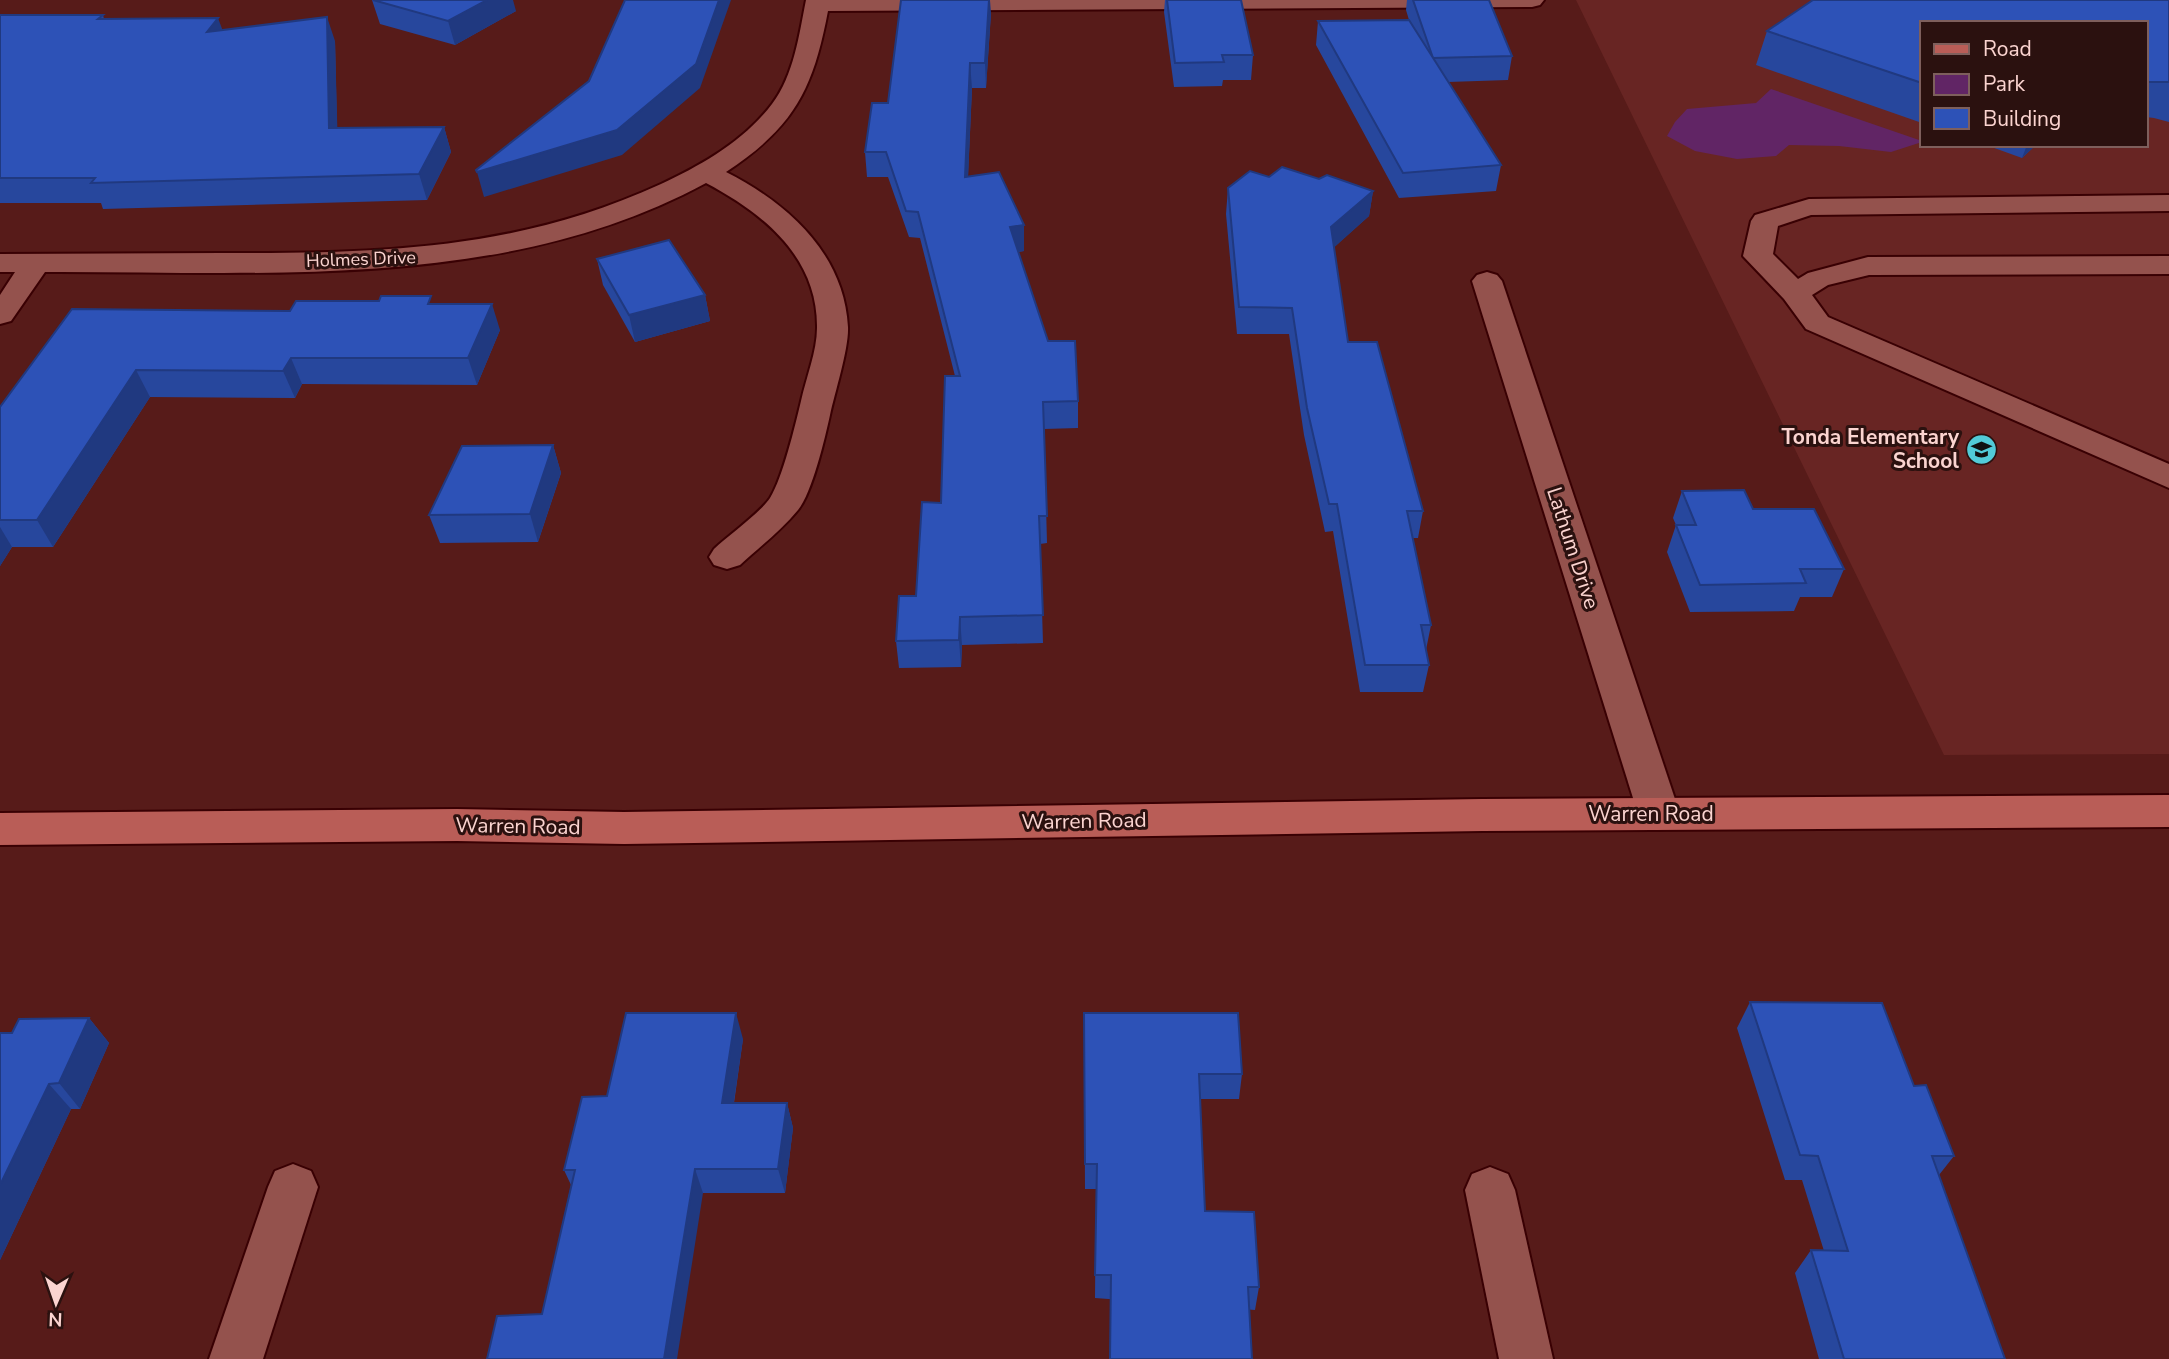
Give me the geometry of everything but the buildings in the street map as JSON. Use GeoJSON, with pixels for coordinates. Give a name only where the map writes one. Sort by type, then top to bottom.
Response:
{"type":"FeatureCollection","features":[{"type":"Feature","properties":{"kind":"main road","name":"Warren Road"},"geometry":{"type":"LineString","coordinates":[[0,829],[457,825],[624,828],[1441,815],[2169,811]]}},
{"type":"Feature","properties":{"kind":"street"},"geometry":{"type":"LineString","coordinates":[[818,2],[1532,0]]}},
{"type":"Feature","properties":{"kind":"street","name":"Holmes Drive"},"geometry":{"type":"LineString","coordinates":[[0,263],[365,261],[460,253],[522,243],[591,224],[653,200],[707,173],[756,136],[790,96],[804,64],[818,2]]}},
{"type":"Feature","properties":{"kind":"street"},"geometry":{"type":"LineString","coordinates":[[707,173],[744,192],[775,214],[801,241],[819,270],[828,294],[833,329],[808,440],[785,503],[727,557]]}},
{"type":"Feature","properties":{"kind":"street"},"geometry":{"type":"LineString","coordinates":[[2169,203],[1810,207],[1765,220],[1758,256],[1795,293],[1817,323],[2169,477]]}},
{"type":"Feature","properties":{"kind":"street"},"geometry":{"type":"LineString","coordinates":[[0,315],[17,294],[35,263]]}},
{"type":"Feature","properties":{"kind":"street"},"geometry":{"type":"LineString","coordinates":[[1795,293],[1818,279],[1868,266],[2169,265]]}},
{"type":"Feature","properties":{"kind":"street","name":"Lathum Drive"},"geometry":{"type":"LineString","coordinates":[[1487,281],[1659,814]]}},
{"type":"Feature","properties":{"kind":"street"},"geometry":{"type":"LineString","coordinates":[[236,1359],[293,1187]]}},
{"type":"Feature","properties":{"kind":"street"},"geometry":{"type":"LineString","coordinates":[[1490,1190],[1525,1359]]}},
{"type":"Feature","properties":{"kind":"shaded area","name":"Tonda Elementary School"},"geometry":{"type":"Polygon","coordinates":[[[1576,0],[2169,0],[2169,754],[1944,755],[1576,0]]]}},
{"type":"Feature","properties":{"kind":"green space"},"geometry":{"type":"Polygon","coordinates":[[[1771,89],[1920,140],[1920,143],[1891,152],[1839,146],[1789,145],[1776,156],[1737,159],[1695,151],[1667,136],[1687,109],[1756,103],[1771,89]]]}},
{"type":"Feature","properties":{"kind":"place","name":"Tonda Elementary School"},"geometry":{"type":"Point","coordinates":[1982,449]}}]}
